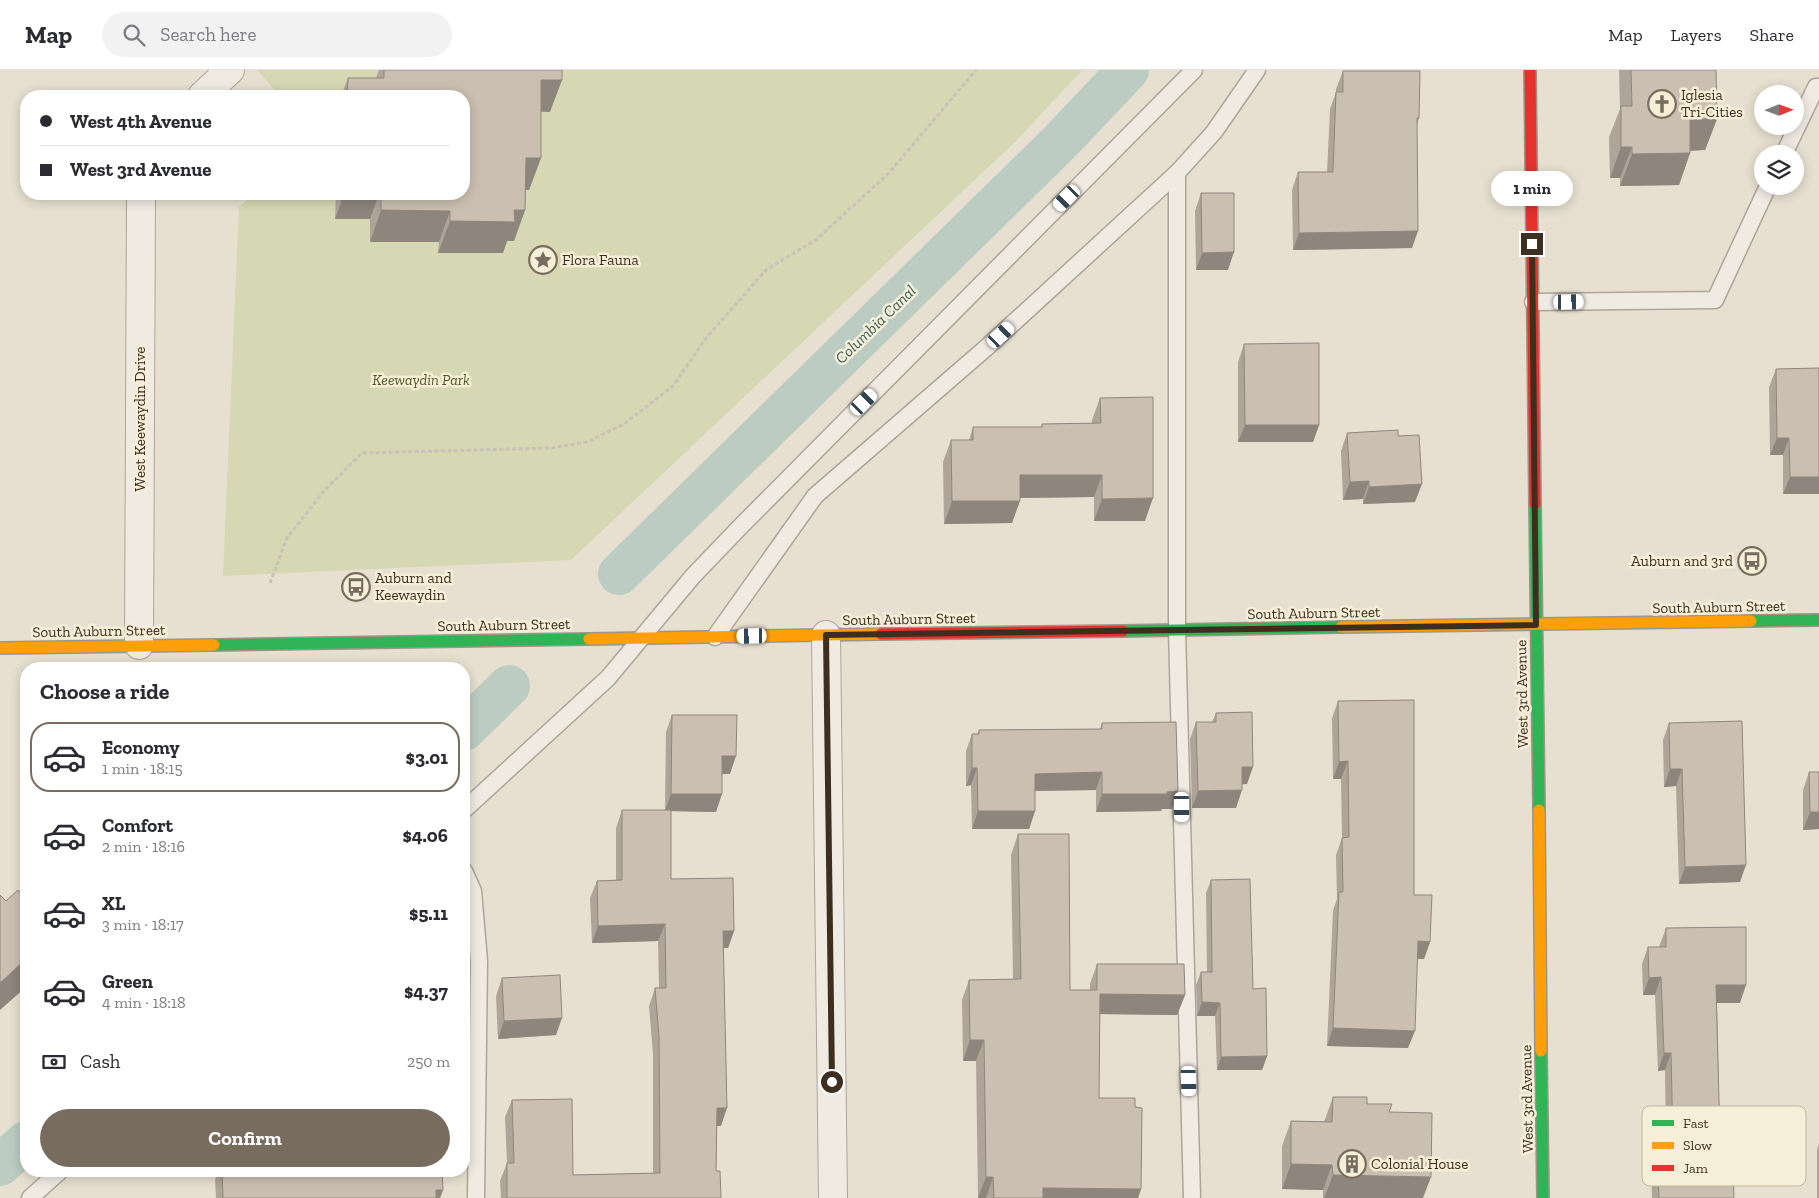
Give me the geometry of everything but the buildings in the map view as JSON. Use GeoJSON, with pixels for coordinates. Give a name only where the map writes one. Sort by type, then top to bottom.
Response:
{"type":"FeatureCollection","features":[{"type":"Feature","properties":{"kind":"street"},"geometry":{"type":"LineString","coordinates":[[208,90],[230,70]]}},
{"type":"Feature","properties":{"kind":"street","name":"West 3rd Avenue"},"geometry":{"type":"LineString","coordinates":[[1530,70],[1543,1198]]}},
{"type":"Feature","properties":{"kind":"street","name":"West Keewaydin Drive"},"geometry":{"type":"LineString","coordinates":[[139,645],[141,200]]}},
{"type":"Feature","properties":{"kind":"street","name":"South Auburn Street"},"geometry":{"type":"LineString","coordinates":[[0,648],[1819,620]]}},
{"type":"Feature","properties":{"kind":"street"},"geometry":{"type":"LineString","coordinates":[[826,635],[833,1198]]}},
{"type":"Feature","properties":{"kind":"lane"},"geometry":{"type":"LineString","coordinates":[[470,804],[608,678],[693,576],[741,526],[1194,70]]}},
{"type":"Feature","properties":{"kind":"lane"},"geometry":{"type":"LineString","coordinates":[[715,637],[815,496],[986,348],[1177,173],[1214,132],[1257,70]]}},
{"type":"Feature","properties":{"kind":"lane"},"geometry":{"type":"LineString","coordinates":[[1788,145],[1816,87],[1819,86]]}},
{"type":"Feature","properties":{"kind":"lane"},"geometry":{"type":"LineString","coordinates":[[1177,173],[1177,630],[1192,1198]]}},
{"type":"Feature","properties":{"kind":"lane"},"geometry":{"type":"LineString","coordinates":[[1533,302],[1715,300],[1764,195]]}},
{"type":"Feature","properties":{"kind":"lane"},"geometry":{"type":"LineString","coordinates":[[470,884],[473,891],[479,960],[476,1198]]}},
{"type":"Feature","properties":{"kind":"lane"},"geometry":{"type":"LineString","coordinates":[[30,1198],[53,1177]]}},
{"type":"Feature","properties":{"kind":"path"},"geometry":{"type":"LineString","coordinates":[[270,582],[286,538],[324,492],[362,453],[551,448],[586,442],[624,424],[672,386],[706,338],[766,270],[817,240],[889,173],[976,70]]}},
{"type":"Feature","properties":{"kind":"green space","name":"Keewaydin Park"},"geometry":{"type":"Polygon","coordinates":[[[257,70],[1082,70],[1015,142],[571,560],[223,576],[239,207],[247,200],[470,200],[470,90],[275,90],[257,70]]]}},
{"type":"Feature","properties":{"kind":"waterway","name":"Columbia Canal"},"geometry":{"type":"LineString","coordinates":[[619,574],[1061,141],[1128,70]]}},
{"type":"Feature","properties":{"kind":"waterway","name":"Columbia Canal"},"geometry":{"type":"LineString","coordinates":[[470,724],[509,686]]}},
{"type":"Feature","properties":{"kind":"waterway","name":"Columbia Canal"},"geometry":{"type":"LineString","coordinates":[[0,1165],[20,1147]]}},
{"type":"Feature","properties":{"kind":"traffic: fast"},"geometry":{"type":"LineString","coordinates":[[1535,504],[1539,810]]}},
{"type":"Feature","properties":{"kind":"traffic: fast"},"geometry":{"type":"LineString","coordinates":[[1751,621],[1819,620]]}},
{"type":"Feature","properties":{"kind":"traffic: fast"},"geometry":{"type":"LineString","coordinates":[[1123,631],[1341,627]]}},
{"type":"Feature","properties":{"kind":"traffic: fast"},"geometry":{"type":"LineString","coordinates":[[214,645],[589,639]]}},
{"type":"Feature","properties":{"kind":"traffic: fast"},"geometry":{"type":"LineString","coordinates":[[1541,1051],[1543,1198]]}},
{"type":"Feature","properties":{"kind":"traffic: slow"},"geometry":{"type":"LineString","coordinates":[[1341,627],[1751,621]]}},
{"type":"Feature","properties":{"kind":"traffic: slow"},"geometry":{"type":"LineString","coordinates":[[589,639],[881,634]]}},
{"type":"Feature","properties":{"kind":"traffic: slow"},"geometry":{"type":"LineString","coordinates":[[0,648],[214,645]]}},
{"type":"Feature","properties":{"kind":"traffic: slow"},"geometry":{"type":"LineString","coordinates":[[1539,810],[1541,1051]]}},
{"type":"Feature","properties":{"kind":"traffic: jam"},"geometry":{"type":"LineString","coordinates":[[1530,70],[1535,504]]}},
{"type":"Feature","properties":{"kind":"traffic: jam"},"geometry":{"type":"LineString","coordinates":[[881,634],[1123,631]]}},
{"type":"Feature","properties":{"kind":"place","name":"Iglesia Tri-Cities"},"geometry":{"type":"Point","coordinates":[1662,104]}},
{"type":"Feature","properties":{"kind":"place","name":"Flora Fauna"},"geometry":{"type":"Point","coordinates":[543,260]}},
{"type":"Feature","properties":{"kind":"place","name":"Auburn and 3rd"},"geometry":{"type":"Point","coordinates":[1752,561]}},
{"type":"Feature","properties":{"kind":"place","name":"Auburn and Keewaydin"},"geometry":{"type":"Point","coordinates":[356,587]}},
{"type":"Feature","properties":{"kind":"place","name":"Colonial House"},"geometry":{"type":"Point","coordinates":[1352,1164]}},
{"type":"Feature","properties":{"kind":"route"},"geometry":{"type":"LineString","coordinates":[[832,1082],[826,635],[1536,625],[1532,244]]}}]}
